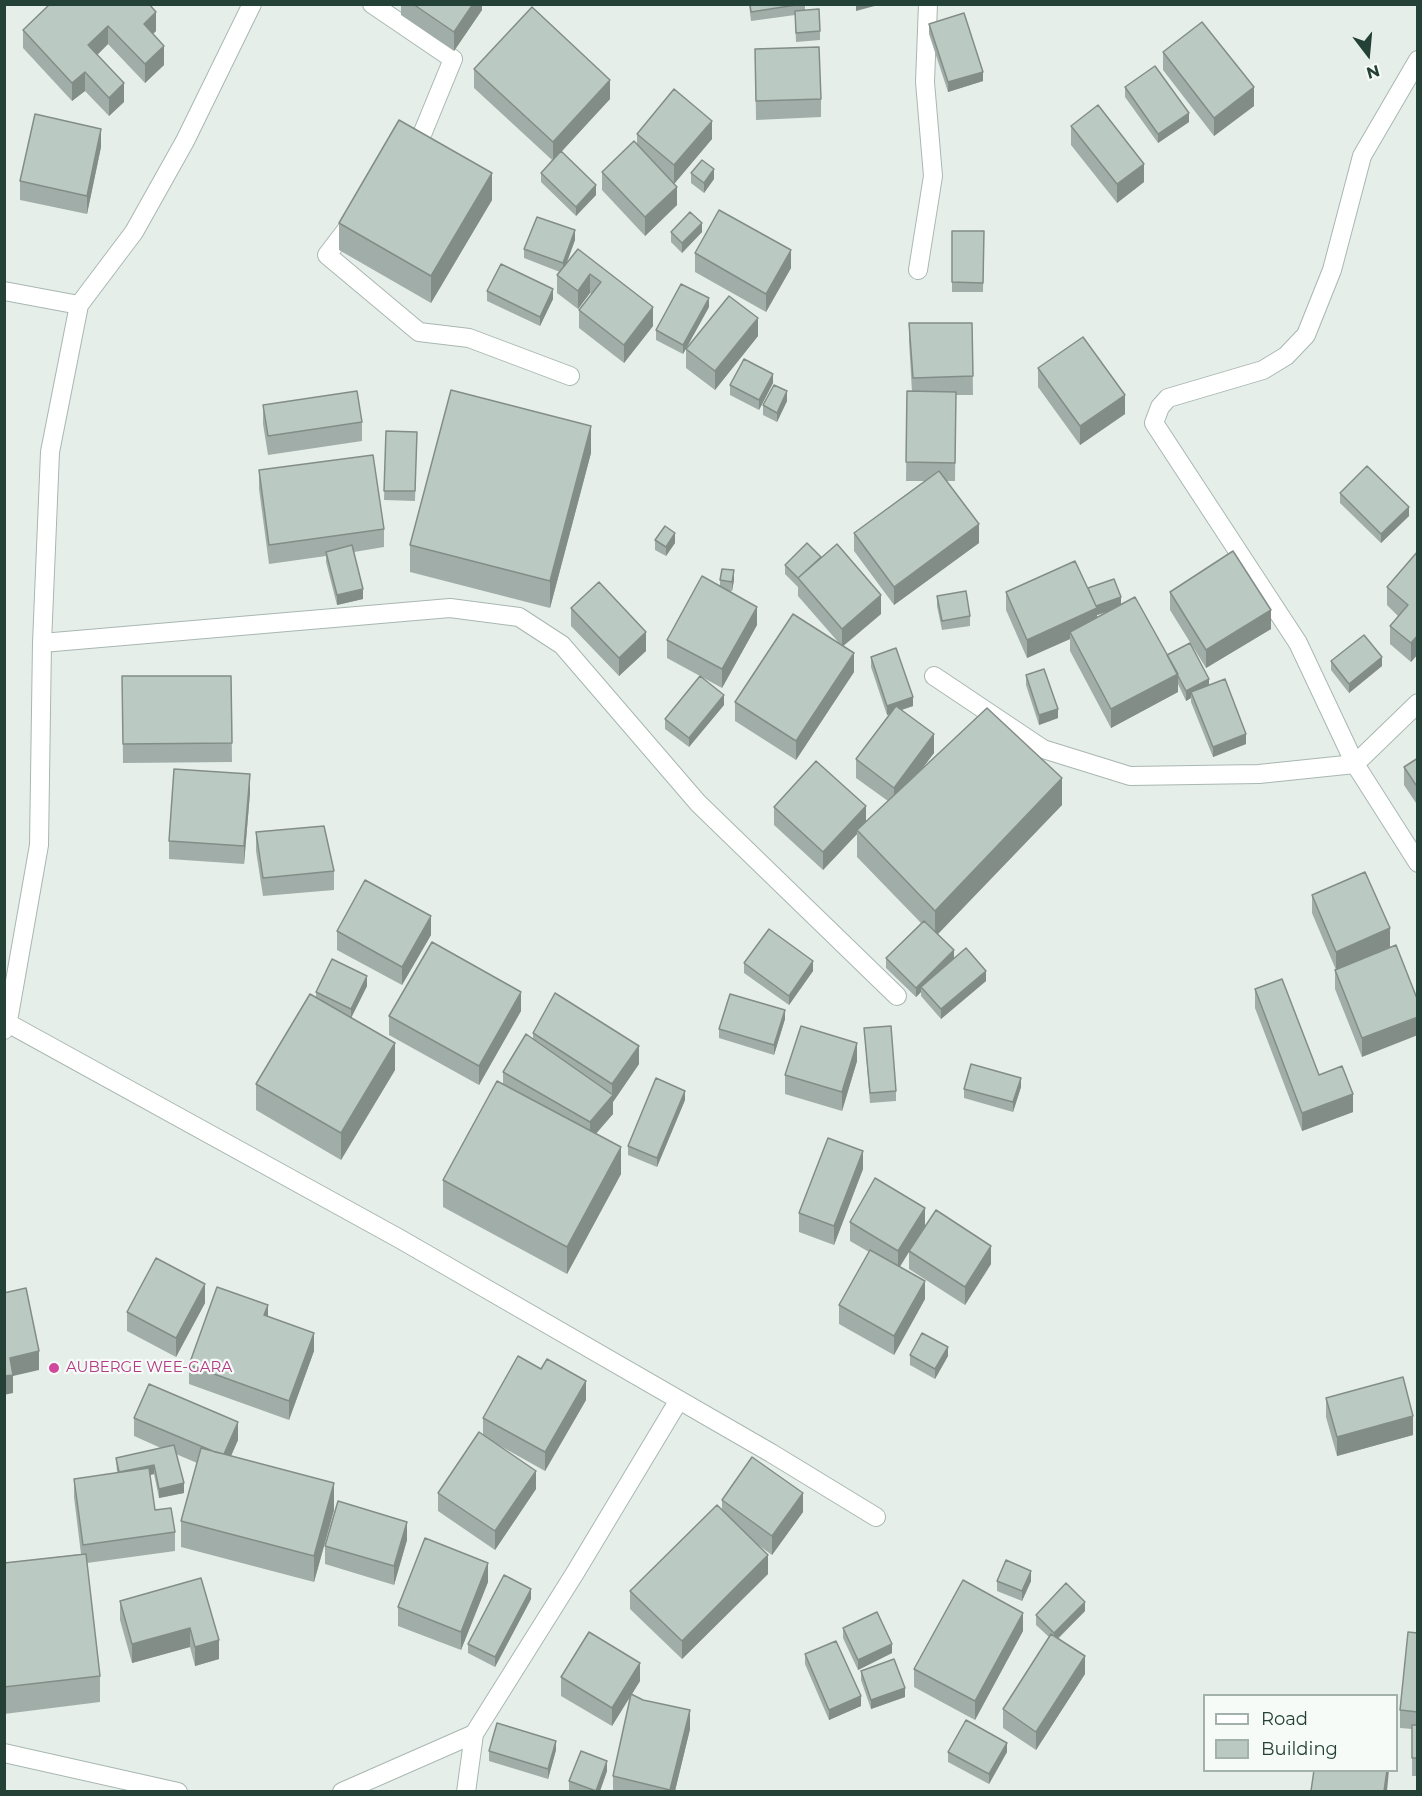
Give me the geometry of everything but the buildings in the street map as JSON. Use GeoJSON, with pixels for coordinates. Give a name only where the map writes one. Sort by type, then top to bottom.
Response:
{"type":"FeatureCollection","features":[{"type":"Feature","properties":{"kind":"street"},"geometry":{"type":"LineString","coordinates":[[252,4],[185,141],[134,232],[79,305],[50,452],[42,643],[39,845],[6,1024],[400,1239],[876,1517]]}},
{"type":"Feature","properties":{"kind":"street"},"geometry":{"type":"LineString","coordinates":[[372,4],[453,59],[423,132],[395,167]]}},
{"type":"Feature","properties":{"kind":"street"},"geometry":{"type":"LineString","coordinates":[[918,270],[933,176],[925,82],[928,4]]}},
{"type":"Feature","properties":{"kind":"street"},"geometry":{"type":"LineString","coordinates":[[1418,60],[1362,156],[1332,270],[1306,335],[1286,356],[1263,370],[1168,398],[1160,407],[1154,423],[1298,643],[1355,764],[1418,863]]}},
{"type":"Feature","properties":{"kind":"street"},"geometry":{"type":"LineString","coordinates":[[361,211],[327,255],[419,332],[469,338],[570,376]]}},
{"type":"Feature","properties":{"kind":"street"},"geometry":{"type":"LineString","coordinates":[[4,291],[79,305]]}},
{"type":"Feature","properties":{"kind":"street"},"geometry":{"type":"LineString","coordinates":[[42,643],[450,609],[519,618],[562,645],[698,803],[897,996]]}},
{"type":"Feature","properties":{"kind":"street"},"geometry":{"type":"LineString","coordinates":[[934,676],[1043,749],[1130,776],[1259,774],[1355,764],[1418,703]]}},
{"type":"Feature","properties":{"kind":"street"},"geometry":{"type":"LineString","coordinates":[[466,1791],[474,1734],[575,1574],[679,1400]]}},
{"type":"Feature","properties":{"kind":"street"},"geometry":{"type":"LineString","coordinates":[[342,1791],[474,1734]]}},
{"type":"Feature","properties":{"kind":"street"},"geometry":{"type":"LineString","coordinates":[[4,1753],[178,1791]]}},
{"type":"Feature","properties":{"kind":"place","name":"AUBERGE WEE-GARA"},"geometry":{"type":"Point","coordinates":[54,1368]}}]}
